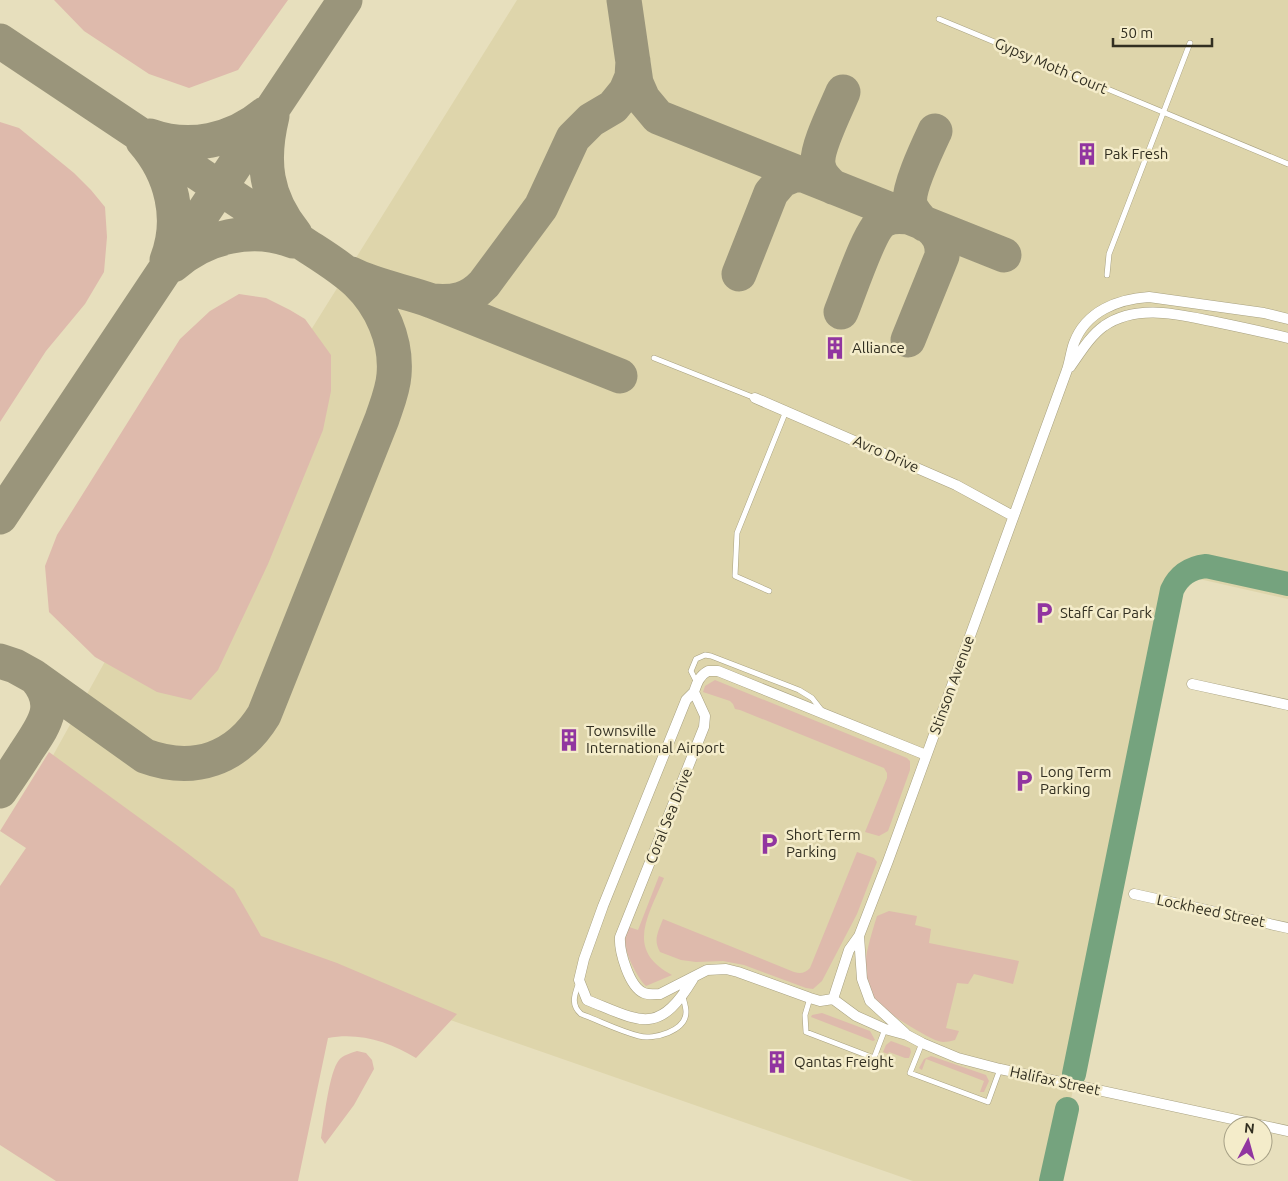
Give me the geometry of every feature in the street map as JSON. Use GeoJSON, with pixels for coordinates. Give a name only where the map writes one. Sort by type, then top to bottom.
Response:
{"type":"FeatureCollection","features":[{"type":"Feature","properties":{"kind":"street"},"geometry":{"type":"LineString","coordinates":[[1068,370],[1074,343],[1080,330],[1103,308],[1132,298],[1166,298],[1264,313],[1288,319]]}},
{"type":"Feature","properties":{"kind":"street"},"geometry":{"type":"LineString","coordinates":[[1068,370],[1093,335],[1106,325],[1138,313],[1158,312],[1182,315],[1288,338]]}},
{"type":"Feature","properties":{"kind":"street","name":"Stinson Avenue"},"geometry":{"type":"LineString","coordinates":[[833,999],[849,950],[859,936],[1068,370]]}},
{"type":"Feature","properties":{"kind":"street","name":"Avro Drive"},"geometry":{"type":"LineString","coordinates":[[755,398],[956,485],[1013,516]]}},
{"type":"Feature","properties":{"kind":"street"},"geometry":{"type":"LineString","coordinates":[[693,978],[683,996],[666,1013],[650,1020],[635,1019],[587,1000],[579,980],[584,959],[603,906],[686,700],[695,688],[699,678],[708,671],[718,672],[926,755]]}},
{"type":"Feature","properties":{"kind":"street"},"geometry":{"type":"LineString","coordinates":[[1192,684],[1288,706]]}},
{"type":"Feature","properties":{"kind":"street","name":"Coral Sea Drive"},"geometry":{"type":"LineString","coordinates":[[695,688],[705,716],[704,727],[620,937],[622,958],[636,987],[643,993],[660,994],[708,970],[726,969],[820,1001],[833,999]]}},
{"type":"Feature","properties":{"kind":"street","name":"Lockheed Street"},"geometry":{"type":"LineString","coordinates":[[1134,894],[1288,928]]}},
{"type":"Feature","properties":{"kind":"street"},"geometry":{"type":"LineString","coordinates":[[859,936],[861,973],[870,1001],[907,1035]]}},
{"type":"Feature","properties":{"kind":"street","name":"Halifax Street"},"geometry":{"type":"LineString","coordinates":[[833,999],[856,1016],[885,1029],[907,1035],[958,1058],[1000,1069],[1288,1131]]}},
{"type":"Feature","properties":{"kind":"lane","name":"Gypsy Moth Court"},"geometry":{"type":"LineString","coordinates":[[939,19],[1288,164]]}},
{"type":"Feature","properties":{"kind":"lane"},"geometry":{"type":"LineString","coordinates":[[1107,275],[1109,254],[1190,44]]}},
{"type":"Feature","properties":{"kind":"lane"},"geometry":{"type":"LineString","coordinates":[[654,358],[755,398]]}},
{"type":"Feature","properties":{"kind":"lane"},"geometry":{"type":"LineString","coordinates":[[769,591],[735,576],[737,533],[786,411]]}},
{"type":"Feature","properties":{"kind":"lane"},"geometry":{"type":"LineString","coordinates":[[695,688],[691,671],[696,659],[705,655],[711,656],[799,690],[812,698],[826,715]]}},
{"type":"Feature","properties":{"kind":"lane"},"geometry":{"type":"LineString","coordinates":[[579,980],[574,1003],[576,1010],[581,1014],[640,1036],[660,1035],[674,1030],[683,1022],[686,1013],[683,996]]}},
{"type":"Feature","properties":{"kind":"lane"},"geometry":{"type":"LineString","coordinates":[[810,998],[805,1015],[806,1032],[874,1058],[885,1029]]}},
{"type":"Feature","properties":{"kind":"lane"},"geometry":{"type":"LineString","coordinates":[[922,1043],[910,1073],[988,1102],[1000,1069]]}},
{"type":"Feature","properties":{"kind":"shaded area"},"geometry":{"type":"Polygon","coordinates":[[[54,0],[288,0],[238,70],[189,88],[149,74],[84,31],[54,0]]]}},
{"type":"Feature","properties":{"kind":"shaded area"},"geometry":{"type":"Polygon","coordinates":[[[517,0],[1288,0],[1288,599],[1186,576],[1053,1181],[913,1181],[344,983],[14,826],[113,647],[517,0]]]}},
{"type":"Feature","properties":{"kind":"shaded area"},"geometry":{"type":"Polygon","coordinates":[[[0,122],[19,128],[74,173],[91,190],[105,207],[107,237],[104,272],[85,304],[46,351],[0,422],[0,122]]]}},
{"type":"Feature","properties":{"kind":"shaded area"},"geometry":{"type":"Polygon","coordinates":[[[239,294],[266,298],[305,319],[331,355],[331,391],[323,430],[268,564],[218,670],[191,700],[157,692],[95,657],[49,612],[45,566],[57,535],[180,339],[210,311],[239,294]]]}},
{"type":"Feature","properties":{"kind":"shaded area"},"geometry":{"type":"Polygon","coordinates":[[[715,680],[907,758],[910,761],[910,770],[888,831],[879,836],[865,832],[887,778],[884,768],[735,709],[730,701],[703,692],[705,686],[715,680]]]}},
{"type":"Feature","properties":{"kind":"shaded area"},"geometry":{"type":"Polygon","coordinates":[[[49,752],[234,889],[261,936],[337,963],[457,1014],[416,1058],[396,1047],[363,1037],[340,1036],[328,1038],[298,1181],[56,1181],[0,1145],[0,886],[26,848],[0,831],[49,752]]]}},
{"type":"Feature","properties":{"kind":"shaded area"},"geometry":{"type":"Polygon","coordinates":[[[857,852],[874,858],[877,862],[857,914],[822,981],[813,989],[744,965],[723,961],[696,962],[681,960],[660,952],[658,948],[658,932],[663,919],[794,972],[805,972],[810,968],[857,852]]]}},
{"type":"Feature","properties":{"kind":"shaded area"},"geometry":{"type":"Polygon","coordinates":[[[659,876],[664,878],[647,918],[644,943],[648,954],[657,965],[672,975],[646,986],[632,964],[626,950],[625,939],[629,927],[638,930],[659,876]]]}},
{"type":"Feature","properties":{"kind":"shaded area"},"geometry":{"type":"Polygon","coordinates":[[[889,911],[917,916],[915,925],[931,929],[929,943],[1019,961],[1013,984],[974,974],[968,984],[957,983],[946,1028],[959,1031],[955,1040],[944,1042],[930,1038],[890,1013],[870,991],[866,979],[865,966],[871,935],[877,916],[889,911]]]}},
{"type":"Feature","properties":{"kind":"shaded area"},"geometry":{"type":"Polygon","coordinates":[[[822,1013],[870,1031],[875,1040],[873,1041],[811,1017],[812,1015],[822,1013]]]}},
{"type":"Feature","properties":{"kind":"shaded area"},"geometry":{"type":"Polygon","coordinates":[[[891,1041],[910,1048],[909,1058],[883,1052],[886,1045],[891,1041]]]}},
{"type":"Feature","properties":{"kind":"shaded area"},"geometry":{"type":"Polygon","coordinates":[[[357,1051],[366,1053],[372,1060],[374,1069],[354,1105],[325,1144],[321,1138],[327,1097],[335,1066],[341,1058],[357,1051]]]}},
{"type":"Feature","properties":{"kind":"shaded area"},"geometry":{"type":"Polygon","coordinates":[[[931,1056],[986,1075],[989,1081],[984,1092],[980,1092],[984,1081],[926,1059],[922,1070],[919,1068],[924,1059],[931,1056]]]}},
{"type":"Feature","properties":{"kind":"waterway"},"geometry":{"type":"LineString","coordinates":[[1074,1074],[1172,590],[1178,580],[1186,573],[1195,568],[1206,566],[1288,584]]}},
{"type":"Feature","properties":{"kind":"waterway"},"geometry":{"type":"LineString","coordinates":[[1051,1181],[1067,1109]]}},
{"type":"Feature","properties":{"kind":"taxiway"},"geometry":{"type":"LineString","coordinates":[[0,517],[345,0]]}},
{"type":"Feature","properties":{"kind":"taxiway"},"geometry":{"type":"LineString","coordinates":[[624,0],[636,83],[643,99],[658,117],[1004,255]]}},
{"type":"Feature","properties":{"kind":"taxiway"},"geometry":{"type":"LineString","coordinates":[[0,41],[339,267],[366,291],[380,312],[390,336],[394,362],[392,386],[382,419],[264,715],[241,743],[213,759],[197,763],[163,761],[145,756],[33,676],[15,666],[0,661]]}},
{"type":"Feature","properties":{"kind":"taxiway"},"geometry":{"type":"LineString","coordinates":[[432,301],[454,301],[461,299],[473,294],[484,284],[541,207],[573,138],[591,120],[613,107],[626,91],[632,77],[633,61]]}},
{"type":"Feature","properties":{"kind":"taxiway"},"geometry":{"type":"LineString","coordinates":[[833,187],[821,174],[818,157],[831,118],[843,92]]}},
{"type":"Feature","properties":{"kind":"taxiway"},"geometry":{"type":"LineString","coordinates":[[150,136],[180,142],[210,140],[225,137],[239,131],[265,114]]}},
{"type":"Feature","properties":{"kind":"taxiway"},"geometry":{"type":"LineString","coordinates":[[272,116],[267,148],[268,178],[277,206],[295,234]]}},
{"type":"Feature","properties":{"kind":"taxiway"},"geometry":{"type":"LineString","coordinates":[[924,224],[910,205],[910,198],[919,168],[935,131]]}},
{"type":"Feature","properties":{"kind":"taxiway"},"geometry":{"type":"LineString","coordinates":[[143,141],[161,168],[168,182],[172,198],[174,229],[167,260]]}},
{"type":"Feature","properties":{"kind":"taxiway"},"geometry":{"type":"LineString","coordinates":[[739,274],[771,193],[782,180],[794,175],[802,175]]}},
{"type":"Feature","properties":{"kind":"taxiway"},"geometry":{"type":"LineString","coordinates":[[841,312],[866,248],[878,225],[889,218],[907,217]]}},
{"type":"Feature","properties":{"kind":"taxiway"},"geometry":{"type":"LineString","coordinates":[[908,340],[942,256],[940,239],[929,226]]}},
{"type":"Feature","properties":{"kind":"taxiway"},"geometry":{"type":"LineString","coordinates":[[173,265],[199,247],[230,236],[261,234],[293,241]]}},
{"type":"Feature","properties":{"kind":"taxiway"},"geometry":{"type":"LineString","coordinates":[[351,274],[432,301],[620,376]]}},
{"type":"Feature","properties":{"kind":"taxiway"},"geometry":{"type":"LineString","coordinates":[[0,791],[43,725],[46,716],[47,698],[36,678]]}},
{"type":"Feature","properties":{"kind":"place","name":"Pak Fresh"},"geometry":{"type":"Point","coordinates":[1087,154]}},
{"type":"Feature","properties":{"kind":"place","name":"Alliance"},"geometry":{"type":"Point","coordinates":[835,348]}},
{"type":"Feature","properties":{"kind":"place","name":"Staff Car Park"},"geometry":{"type":"Point","coordinates":[1044,613]}},
{"type":"Feature","properties":{"kind":"place","name":"Townsville International Airport"},"geometry":{"type":"Point","coordinates":[569,740]}},
{"type":"Feature","properties":{"kind":"place","name":"Long Term Parking"},"geometry":{"type":"Point","coordinates":[1024,781]}},
{"type":"Feature","properties":{"kind":"place","name":"Short Term Parking"},"geometry":{"type":"Point","coordinates":[769,844]}},
{"type":"Feature","properties":{"kind":"place","name":"Qantas Freight"},"geometry":{"type":"Point","coordinates":[777,1062]}}]}
